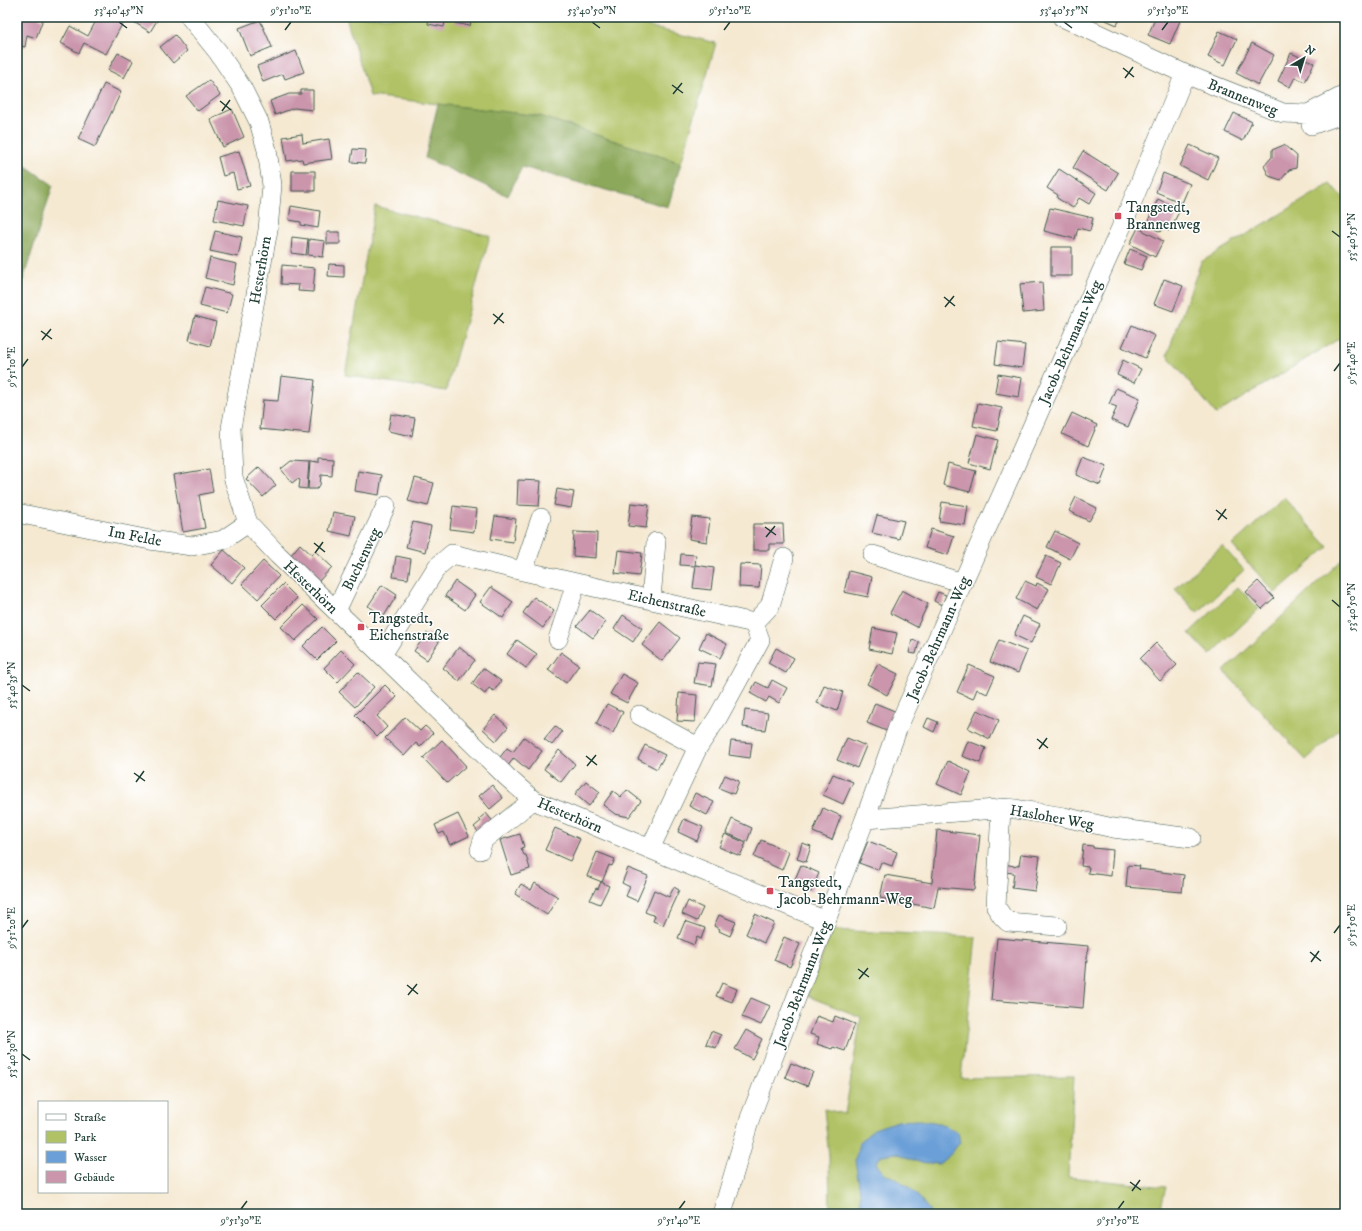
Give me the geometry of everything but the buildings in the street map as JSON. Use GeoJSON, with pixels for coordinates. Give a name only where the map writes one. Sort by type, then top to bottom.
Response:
{"type":"FeatureCollection","features":[{"type":"Feature","properties":{"kind":"street","name":"Hesterhörn"},"geometry":{"type":"LineString","coordinates":[[190,17],[218,52],[242,88],[259,122],[267,150],[272,185],[268,230],[231,428],[233,477],[248,523],[278,555],[507,777],[533,800],[826,921]]}},
{"type":"Feature","properties":{"kind":"street","name":"Brannenweg"},"geometry":{"type":"LineString","coordinates":[[1062,17],[1185,74],[1283,113],[1308,114],[1345,95]]}},
{"type":"Feature","properties":{"kind":"street","name":"Jacob-Behrmann-Weg"},"geometry":{"type":"LineString","coordinates":[[722,1214],[750,1118],[865,819],[898,727],[1125,219],[1185,74]]}},
{"type":"Feature","properties":{"kind":"street"},"geometry":{"type":"LineString","coordinates":[[1311,125],[1345,113]]}},
{"type":"Feature","properties":{"kind":"street","name":"Buchenweg"},"geometry":{"type":"LineString","coordinates":[[336,611],[386,506]]}},
{"type":"Feature","properties":{"kind":"street","name":"Im Felde"},"geometry":{"type":"LineString","coordinates":[[17,513],[150,540],[192,546],[223,540],[248,523]]}},
{"type":"Feature","properties":{"kind":"street"},"geometry":{"type":"LineString","coordinates":[[523,571],[541,518]]}},
{"type":"Feature","properties":{"kind":"street"},"geometry":{"type":"LineString","coordinates":[[650,599],[656,542]]}},
{"type":"Feature","properties":{"kind":"street","name":"Eichenstraße"},"geometry":{"type":"LineString","coordinates":[[382,655],[437,567],[452,554],[754,623]]}},
{"type":"Feature","properties":{"kind":"street"},"geometry":{"type":"LineString","coordinates":[[874,555],[963,583]]}},
{"type":"Feature","properties":{"kind":"street"},"geometry":{"type":"LineString","coordinates":[[650,849],[698,747],[718,717],[760,640],[754,623],[770,606],[784,558]]}},
{"type":"Feature","properties":{"kind":"street"},"geometry":{"type":"LineString","coordinates":[[558,639],[576,583]]}},
{"type":"Feature","properties":{"kind":"street"},"geometry":{"type":"LineString","coordinates":[[639,715],[698,747]]}},
{"type":"Feature","properties":{"kind":"street"},"geometry":{"type":"LineString","coordinates":[[480,850],[483,840],[533,800]]}},
{"type":"Feature","properties":{"kind":"street"},"geometry":{"type":"LineString","coordinates":[[1001,808],[996,906],[1008,922],[1057,926]]}},
{"type":"Feature","properties":{"kind":"street","name":"Hasloher Weg"},"geometry":{"type":"LineString","coordinates":[[865,819],[1009,808],[1064,817],[1113,828],[1191,838]]}},
{"type":"Feature","properties":{"kind":"green space"},"geometry":{"type":"Polygon","coordinates":[[[346,17],[608,17],[716,43],[681,163],[540,116],[370,96],[346,17]]]}},
{"type":"Feature","properties":{"kind":"green space"},"geometry":{"type":"Polygon","coordinates":[[[438,104],[540,116],[681,163],[668,207],[522,167],[508,196],[425,158],[438,104]]]}},
{"type":"Feature","properties":{"kind":"green space"},"geometry":{"type":"Polygon","coordinates":[[[17,160],[53,185],[17,299],[17,160]]]}},
{"type":"Feature","properties":{"kind":"green space"},"geometry":{"type":"Polygon","coordinates":[[[1330,184],[1345,199],[1345,335],[1216,414],[1167,355],[1201,262],[1330,184]]]}},
{"type":"Feature","properties":{"kind":"green space"},"geometry":{"type":"Polygon","coordinates":[[[375,206],[490,236],[446,391],[345,375],[375,206]]]}},
{"type":"Feature","properties":{"kind":"green space"},"geometry":{"type":"Polygon","coordinates":[[[1284,498],[1328,547],[1275,593],[1232,545],[1284,498]]]}},
{"type":"Feature","properties":{"kind":"green space"},"geometry":{"type":"Polygon","coordinates":[[[1222,546],[1244,570],[1197,613],[1175,589],[1222,546]]]}},
{"type":"Feature","properties":{"kind":"green space"},"geometry":{"type":"Polygon","coordinates":[[[1345,557],[1345,724],[1306,760],[1224,671],[1345,557]]]}},
{"type":"Feature","properties":{"kind":"green space"},"geometry":{"type":"Polygon","coordinates":[[[1238,587],[1259,609],[1210,655],[1189,633],[1238,587]]]}},
{"type":"Feature","properties":{"kind":"green space"},"geometry":{"type":"Polygon","coordinates":[[[832,930],[976,937],[961,1078],[1074,1076],[1068,1177],[1166,1187],[1159,1214],[830,1214],[829,1156],[824,1109],[845,1114],[861,1017],[807,996],[832,930]]]}},
{"type":"Feature","properties":{"kind":"water"},"geometry":{"type":"Polygon","coordinates":[[[920,1120],[939,1123],[958,1132],[960,1142],[951,1154],[939,1164],[918,1162],[897,1153],[882,1155],[876,1163],[883,1172],[903,1183],[912,1190],[921,1199],[931,1214],[861,1214],[860,1191],[855,1161],[859,1143],[874,1129],[898,1121],[920,1120]]]}},
{"type":"Feature","properties":{"kind":"place","name":"Tangstedt, Brannenweg"},"geometry":{"type":"Point","coordinates":[1118,216]}},
{"type":"Feature","properties":{"kind":"place","name":"Tangstedt, Eichenstraße"},"geometry":{"type":"Point","coordinates":[361,627]}},
{"type":"Feature","properties":{"kind":"place","name":"Tangstedt, Jacob-Behrmann-Weg"},"geometry":{"type":"Point","coordinates":[770,891]}}]}
